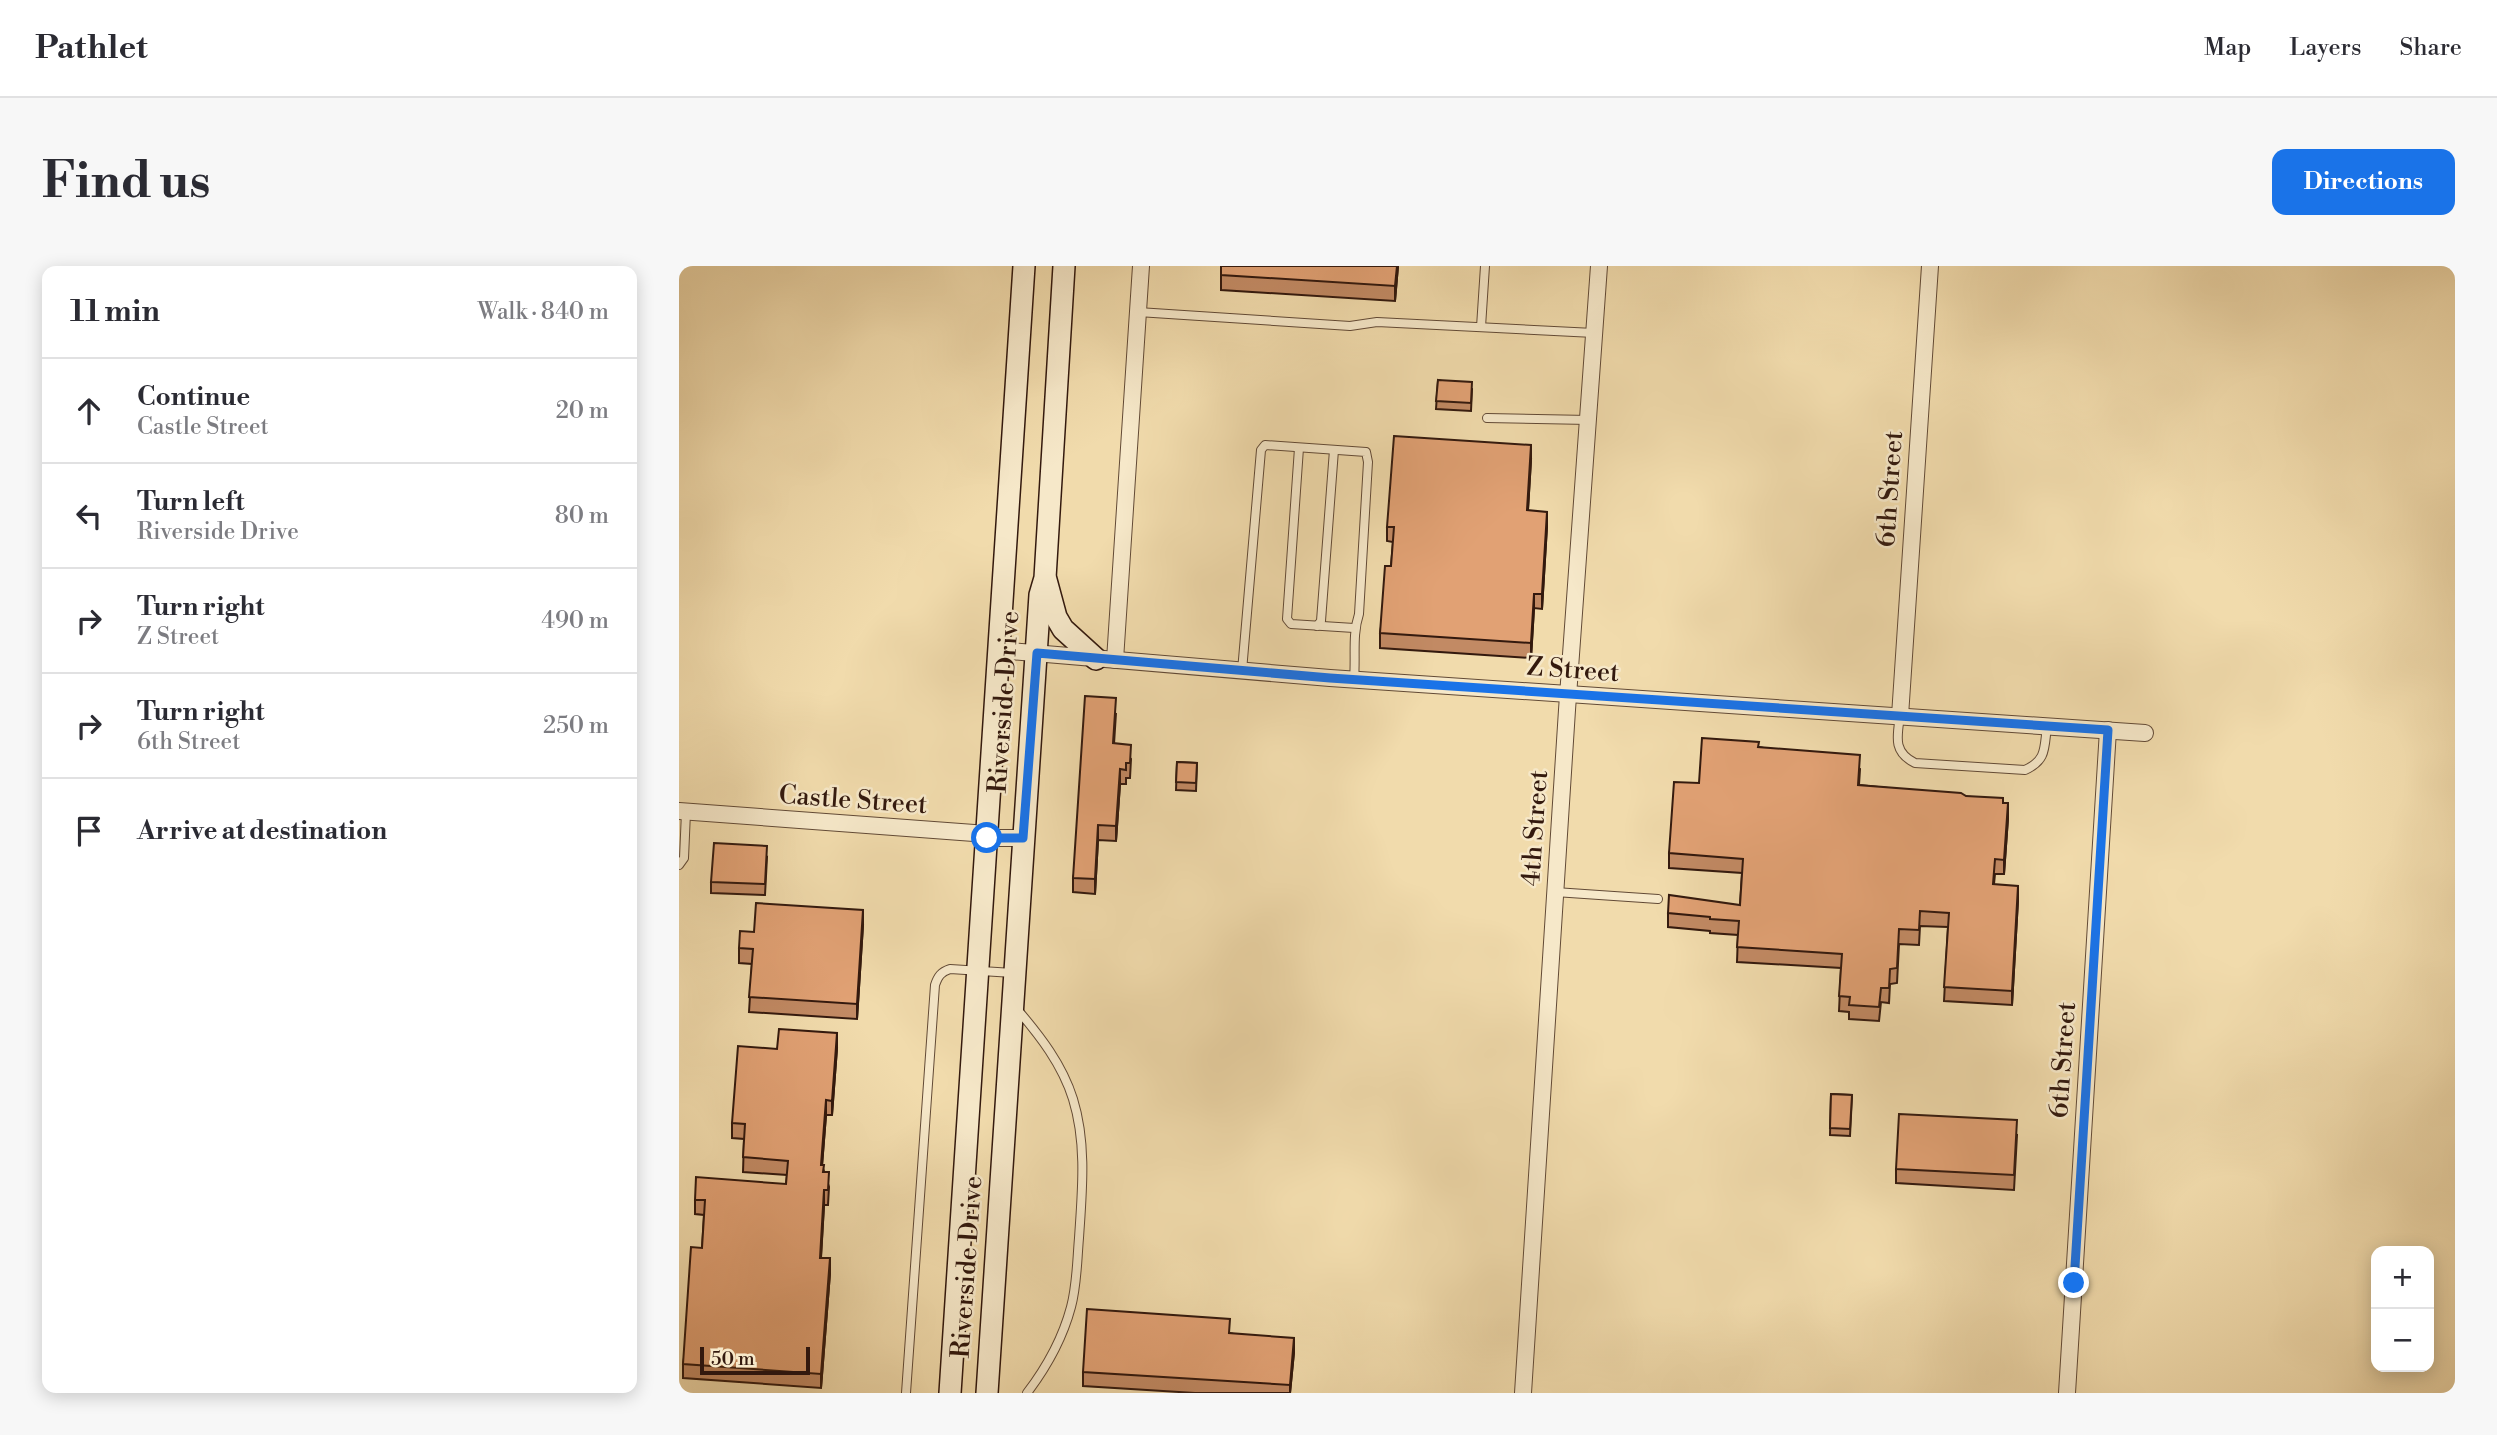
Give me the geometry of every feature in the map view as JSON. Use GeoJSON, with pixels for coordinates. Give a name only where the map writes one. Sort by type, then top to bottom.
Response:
{"type":"FeatureCollection","features":[{"type":"Feature","properties":{"kind":"street","name":"Riverside Drive"},"geometry":{"type":"LineString","coordinates":[[950,1393],[1024,266]]}},
{"type":"Feature","properties":{"kind":"street","name":"Riverside Drive"},"geometry":{"type":"LineString","coordinates":[[987,1393],[1011,1002],[1039,594],[1045,578],[1064,266]]}},
{"type":"Feature","properties":{"kind":"street"},"geometry":{"type":"LineString","coordinates":[[1106,660],[1141,266]]}},
{"type":"Feature","properties":{"kind":"street","name":"4th Street"},"geometry":{"type":"LineString","coordinates":[[1523,1393],[1599,266]]}},
{"type":"Feature","properties":{"kind":"street","name":"6th Street"},"geometry":{"type":"LineString","coordinates":[[1900,716],[1930,266]]}},
{"type":"Feature","properties":{"kind":"street"},"geometry":{"type":"LineString","coordinates":[[1045,578],[1056,617],[1063,629],[1106,660]]}},
{"type":"Feature","properties":{"kind":"street","name":"Z Street"},"geometry":{"type":"LineString","coordinates":[[999,650],[1242,671],[2145,733]]}},
{"type":"Feature","properties":{"kind":"street","name":"6th Street"},"geometry":{"type":"LineString","coordinates":[[2067,1393],[2108,730]]}},
{"type":"Feature","properties":{"kind":"street","name":"Castle Street"},"geometry":{"type":"LineString","coordinates":[[683,812],[974,833],[987,838],[1023,838]]}},
{"type":"Feature","properties":{"kind":"lane"},"geometry":{"type":"LineString","coordinates":[[1481,327],[1485,266]]}},
{"type":"Feature","properties":{"kind":"lane"},"geometry":{"type":"LineString","coordinates":[[1138,312],[1350,327],[1377,322],[1594,333]]}},
{"type":"Feature","properties":{"kind":"lane"},"geometry":{"type":"LineString","coordinates":[[1487,418],[1588,420]]}},
{"type":"Feature","properties":{"kind":"lane"},"geometry":{"type":"LineString","coordinates":[[1242,671],[1261,450],[1265,445],[1366,452],[1368,462],[1359,614],[1354,628],[1354,679]]}},
{"type":"Feature","properties":{"kind":"lane"},"geometry":{"type":"LineString","coordinates":[[1299,448],[1287,619],[1291,624],[1354,628]]}},
{"type":"Feature","properties":{"kind":"lane"},"geometry":{"type":"LineString","coordinates":[[1318,626],[1321,621],[1334,450]]}},
{"type":"Feature","properties":{"kind":"lane"},"geometry":{"type":"LineString","coordinates":[[1900,716],[1897,743],[1904,758],[1915,763],[2025,770],[2036,765],[2043,756],[2047,726]]}},
{"type":"Feature","properties":{"kind":"lane"},"geometry":{"type":"LineString","coordinates":[[681,862],[683,812]]}},
{"type":"Feature","properties":{"kind":"lane"},"geometry":{"type":"LineString","coordinates":[[1555,892],[1658,900]]}},
{"type":"Feature","properties":{"kind":"lane"},"geometry":{"type":"LineString","coordinates":[[906,1393],[936,985],[943,972],[950,969],[1013,973]]}},
{"type":"Feature","properties":{"kind":"lane"},"geometry":{"type":"LineString","coordinates":[[1011,1002],[1048,1047],[1064,1075],[1076,1110],[1082,1164],[1076,1271],[1071,1308],[1050,1358],[1027,1393]]}},
{"type":"Feature","properties":{"kind":"building"},"geometry":{"type":"Polygon","coordinates":[[[1221,266],[1397,266],[1395,286],[1221,275],[1221,266]]]}},
{"type":"Feature","properties":{"kind":"building"},"geometry":{"type":"Polygon","coordinates":[[[1438,380],[1472,382],[1471,403],[1436,401],[1438,380]]]}},
{"type":"Feature","properties":{"kind":"building"},"geometry":{"type":"Polygon","coordinates":[[[1394,436],[1531,445],[1527,510],[1547,512],[1542,594],[1534,594],[1531,643],[1380,633],[1385,566],[1391,566],[1394,527],[1387,527],[1394,436]]]}},
{"type":"Feature","properties":{"kind":"building"},"geometry":{"type":"Polygon","coordinates":[[[1085,696],[1116,698],[1113,743],[1131,745],[1130,763],[1126,763],[1126,770],[1120,769],[1116,826],[1098,825],[1095,879],[1073,878],[1085,696]]]}},
{"type":"Feature","properties":{"kind":"building"},"geometry":{"type":"Polygon","coordinates":[[[1702,738],[1759,742],[1758,747],[1860,755],[1858,785],[2003,798],[2003,803],[2008,803],[2004,860],[1995,859],[1993,884],[2018,886],[2012,991],[1944,987],[1949,913],[1920,911],[1919,930],[1899,929],[1897,968],[1890,969],[1889,988],[1881,988],[1879,1007],[1849,1005],[1850,997],[1839,996],[1842,954],[1737,947],[1739,921],[1668,913],[1669,895],[1740,905],[1743,859],[1669,853],[1674,782],[1699,783],[1702,738]]]}},
{"type":"Feature","properties":{"kind":"building"},"geometry":{"type":"Polygon","coordinates":[[[1177,762],[1197,763],[1196,783],[1176,782],[1177,762]]]}},
{"type":"Feature","properties":{"kind":"building"},"geometry":{"type":"Polygon","coordinates":[[[714,843],[767,846],[765,884],[711,882],[714,843]]]}},
{"type":"Feature","properties":{"kind":"building"},"geometry":{"type":"Polygon","coordinates":[[[756,903],[863,910],[857,1004],[749,997],[753,949],[739,948],[740,931],[754,932],[756,903]]]}},
{"type":"Feature","properties":{"kind":"building"},"geometry":{"type":"Polygon","coordinates":[[[779,1029],[837,1033],[832,1101],[826,1100],[821,1165],[824,1165],[823,1172],[829,1172],[828,1190],[824,1190],[820,1258],[830,1258],[821,1374],[683,1364],[691,1247],[702,1248],[705,1200],[695,1200],[696,1177],[786,1184],[788,1161],[743,1157],[745,1124],[732,1123],[738,1046],[777,1049],[779,1029]]]}},
{"type":"Feature","properties":{"kind":"building"},"geometry":{"type":"Polygon","coordinates":[[[1831,1094],[1852,1095],[1850,1129],[1830,1128],[1831,1094]]]}},
{"type":"Feature","properties":{"kind":"building"},"geometry":{"type":"Polygon","coordinates":[[[1899,1114],[2017,1120],[2014,1175],[1896,1169],[1899,1114]]]}},
{"type":"Feature","properties":{"kind":"building"},"geometry":{"type":"Polygon","coordinates":[[[1087,1309],[1230,1319],[1229,1333],[1294,1338],[1290,1385],[1083,1372],[1087,1309]]]}},
{"type":"Feature","properties":{"kind":"route"},"geometry":{"type":"LineString","coordinates":[[987,838],[1023,838],[1037,653],[1330,678],[2108,730],[2074,1283]]}}]}
